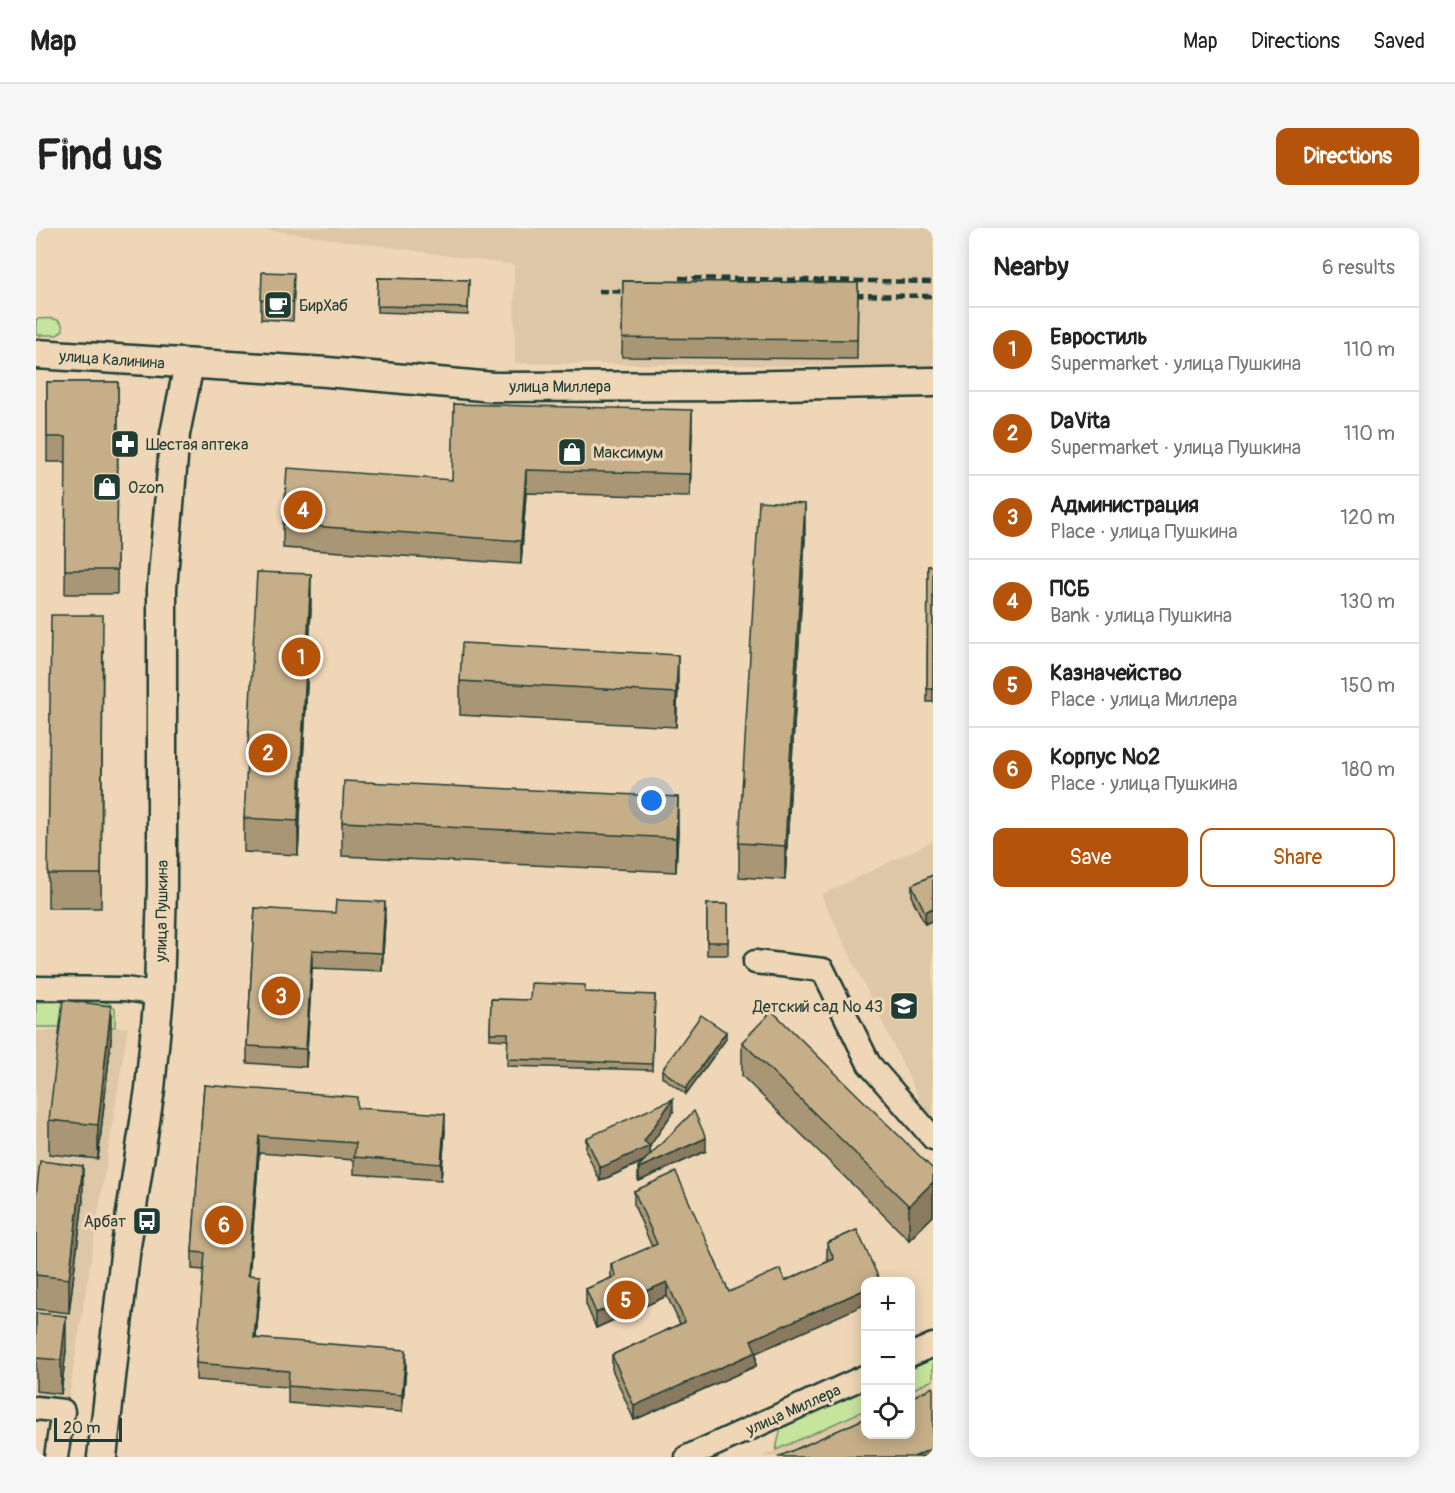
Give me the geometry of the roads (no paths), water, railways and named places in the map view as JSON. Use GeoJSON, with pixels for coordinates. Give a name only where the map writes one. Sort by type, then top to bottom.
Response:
{"type":"FeatureCollection","features":[{"type":"Feature","properties":{"kind":"main road","name":"улица Калинина"},"geometry":{"type":"LineString","coordinates":[[36,354],[189,364]]}},
{"type":"Feature","properties":{"kind":"main road","name":"улица Миллера"},"geometry":{"type":"LineString","coordinates":[[189,364],[327,372],[493,387],[933,382]]}},
{"type":"Feature","properties":{"kind":"main road","name":"улица Пушкина"},"geometry":{"type":"LineString","coordinates":[[102,1457],[126,1246],[150,1089],[159,994],[162,874],[162,588],[175,434],[189,364]]}},
{"type":"Feature","properties":{"kind":"street"},"geometry":{"type":"LineString","coordinates":[[755,962],[823,970],[869,1064],[933,1138]]}},
{"type":"Feature","properties":{"kind":"street"},"geometry":{"type":"LineString","coordinates":[[36,988],[125,989],[159,994]]}},
{"type":"Feature","properties":{"kind":"street"},"geometry":{"type":"LineString","coordinates":[[915,1353],[933,1345]]}},
{"type":"Feature","properties":{"kind":"street","name":"улица Миллера"},"geometry":{"type":"LineString","coordinates":[[687,1457],[861,1378]]}},
{"type":"Feature","properties":{"kind":"street"},"geometry":{"type":"LineString","coordinates":[[36,1408],[63,1411],[56,1457]]}},
{"type":"Feature","properties":{"kind":"railway"},"geometry":{"type":"LineString","coordinates":[[679,278],[933,282]]}},
{"type":"Feature","properties":{"kind":"railway"},"geometry":{"type":"LineString","coordinates":[[598,291],[640,292]]}},
{"type":"Feature","properties":{"kind":"railway"},"geometry":{"type":"LineString","coordinates":[[841,295],[933,296]]}},
{"type":"Feature","properties":{"kind":"place","name":"БирХаб"},"geometry":{"type":"Point","coordinates":[278,305]}},
{"type":"Feature","properties":{"kind":"place","name":"Шестая аптека"},"geometry":{"type":"Point","coordinates":[125,444]}},
{"type":"Feature","properties":{"kind":"place","name":"Максимум"},"geometry":{"type":"Point","coordinates":[572,452]}},
{"type":"Feature","properties":{"kind":"place","name":"Ozon"},"geometry":{"type":"Point","coordinates":[107,487]}},
{"type":"Feature","properties":{"kind":"place","name":"ПСБ"},"geometry":{"type":"Point","coordinates":[303,510]}},
{"type":"Feature","properties":{"kind":"place","name":"Евростиль"},"geometry":{"type":"Point","coordinates":[301,657]}},
{"type":"Feature","properties":{"kind":"place","name":"DaVita"},"geometry":{"type":"Point","coordinates":[268,753]}},
{"type":"Feature","properties":{"kind":"place","name":"Администрация"},"geometry":{"type":"Point","coordinates":[281,996]}},
{"type":"Feature","properties":{"kind":"place","name":"Детский сад № 43"},"geometry":{"type":"Point","coordinates":[904,1006]}},
{"type":"Feature","properties":{"kind":"place","name":"Арбат"},"geometry":{"type":"Point","coordinates":[147,1221]}},
{"type":"Feature","properties":{"kind":"place","name":"Корпус №2"},"geometry":{"type":"Point","coordinates":[224,1225]}},
{"type":"Feature","properties":{"kind":"place","name":"Казначейство"},"geometry":{"type":"Point","coordinates":[626,1300]}}]}
